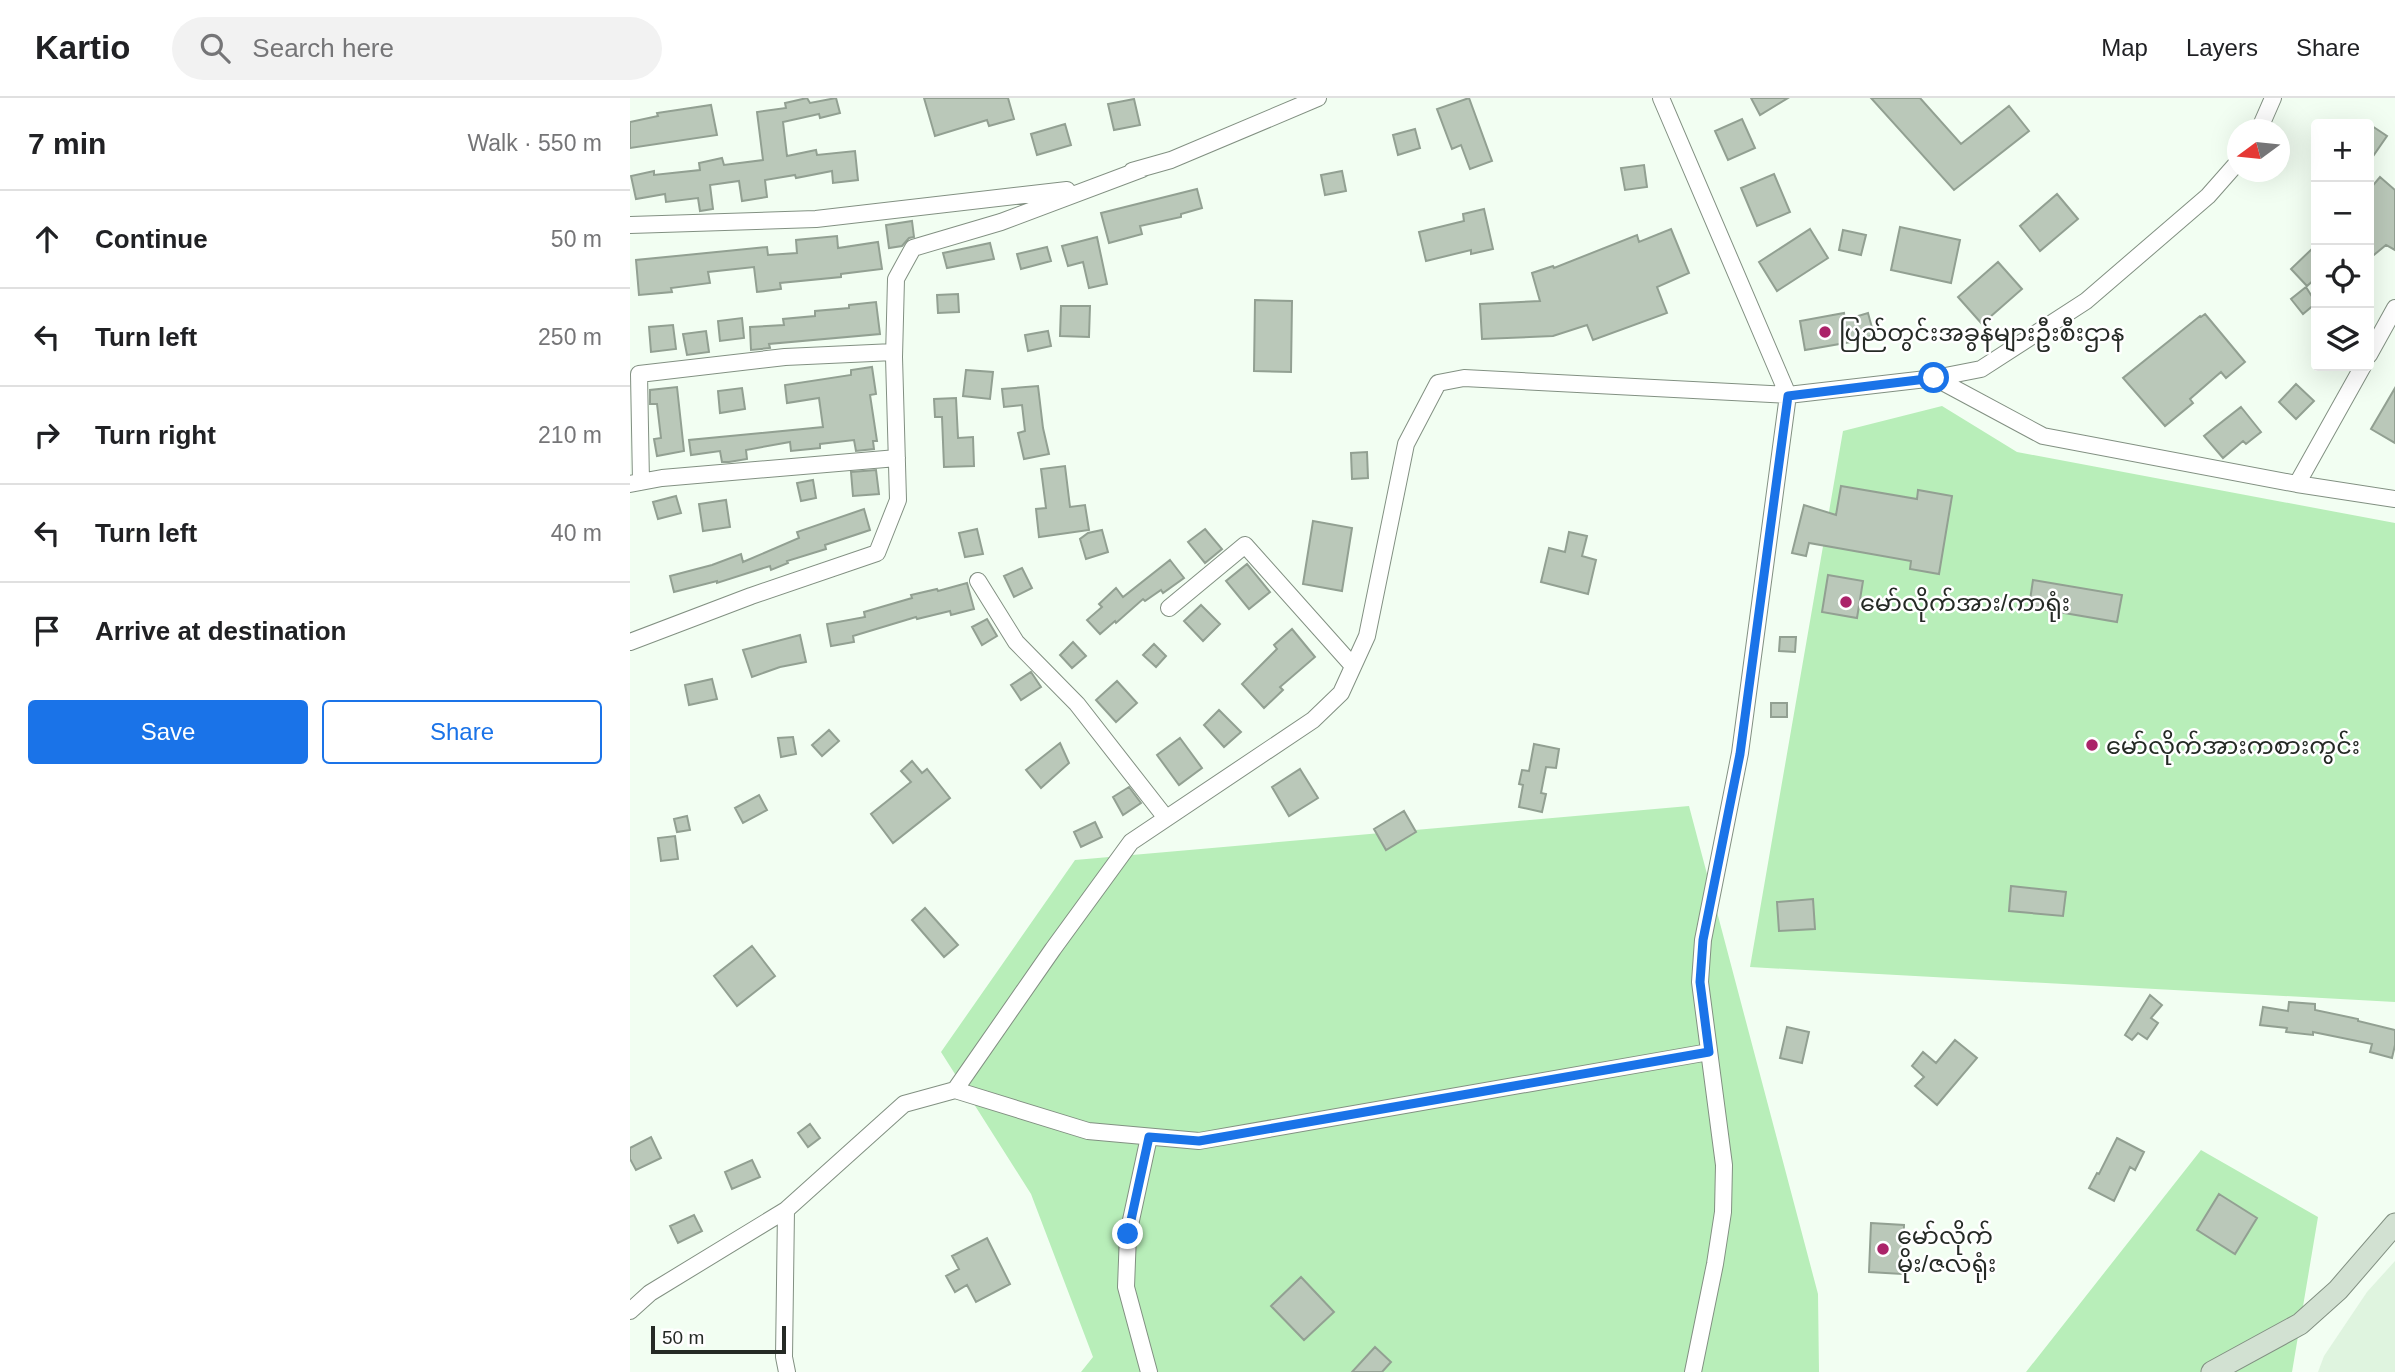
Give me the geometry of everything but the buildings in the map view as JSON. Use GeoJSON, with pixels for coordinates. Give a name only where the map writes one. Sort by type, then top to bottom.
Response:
{"type":"FeatureCollection","features":[{"type":"Feature","properties":{"kind":"main road"},"geometry":{"type":"LineString","coordinates":[[2212,1372],[2300,1324],[2338,1290],[2395,1224]]}},
{"type":"Feature","properties":{"kind":"street"},"geometry":{"type":"LineString","coordinates":[[630,225],[816,219],[1065,190],[1171,160],[1318,98]]}},
{"type":"Feature","properties":{"kind":"street"},"geometry":{"type":"LineString","coordinates":[[1661,98],[1788,396],[1740,754],[1703,940],[1700,982],[1724,1165],[1723,1213],[1693,1372]]}},
{"type":"Feature","properties":{"kind":"street"},"geometry":{"type":"LineString","coordinates":[[2264,119],[2273,98]]}},
{"type":"Feature","properties":{"kind":"street"},"geometry":{"type":"LineString","coordinates":[[630,642],[751,596],[877,553],[898,500],[894,352],[896,279],[913,248],[1001,222],[1142,169]]}},
{"type":"Feature","properties":{"kind":"street"},"geometry":{"type":"LineString","coordinates":[[955,1090],[1052,949],[1131,842],[1313,720],[1341,693],[1367,636],[1406,444],[1438,383],[1464,378],[1788,396],[1934,378],[1980,369],[2086,301],[2208,196],[2227,174]]}},
{"type":"Feature","properties":{"kind":"street"},"geometry":{"type":"LineString","coordinates":[[2374,346],[2395,308]]}},
{"type":"Feature","properties":{"kind":"street"},"geometry":{"type":"LineString","coordinates":[[894,352],[785,358],[635,374],[636,483],[662,478],[897,458]]}},
{"type":"Feature","properties":{"kind":"street"},"geometry":{"type":"LineString","coordinates":[[2297,484],[2360,371]]}},
{"type":"Feature","properties":{"kind":"street"},"geometry":{"type":"LineString","coordinates":[[1934,378],[2043,436],[2297,484],[2395,499]]}},
{"type":"Feature","properties":{"kind":"street"},"geometry":{"type":"LineString","coordinates":[[1169,608],[1245,545],[1353,666]]}},
{"type":"Feature","properties":{"kind":"street"},"geometry":{"type":"LineString","coordinates":[[978,581],[1016,642],[1077,704],[1166,818]]}},
{"type":"Feature","properties":{"kind":"street"},"geometry":{"type":"LineString","coordinates":[[630,1311],[650,1293],[786,1210],[904,1104],[955,1090],[1088,1131],[1199,1141],[1709,1052]]}},
{"type":"Feature","properties":{"kind":"street"},"geometry":{"type":"LineString","coordinates":[[1149,1137],[1128,1234],[1126,1287],[1149,1372]]}},
{"type":"Feature","properties":{"kind":"street"},"geometry":{"type":"LineString","coordinates":[[786,1210],[784,1357],[787,1372]]}},
{"type":"Feature","properties":{"kind":"shaded area"},"geometry":{"type":"Polygon","coordinates":[[[2395,1261],[2395,1372],[2318,1372],[2324,1356],[2367,1292],[2395,1261]]]}},
{"type":"Feature","properties":{"kind":"green space","name":"မော်လိုက်အားကစားကွင်း"},"geometry":{"type":"Polygon","coordinates":[[[1942,406],[2017,452],[2395,523],[2395,1002],[1750,967],[1843,431],[1942,406]]]}},
{"type":"Feature","properties":{"kind":"green space"},"geometry":{"type":"Polygon","coordinates":[[[1689,806],[1818,1294],[1819,1372],[1081,1372],[1093,1357],[1031,1194],[941,1052],[1075,860],[1689,806]]]}},
{"type":"Feature","properties":{"kind":"green space"},"geometry":{"type":"Polygon","coordinates":[[[2201,1150],[2318,1217],[2292,1372],[2026,1372],[2201,1150]]]}},
{"type":"Feature","properties":{"kind":"place","name":"ပြည်တွင်းအခွန်များဦးစီးဌာန"},"geometry":{"type":"Point","coordinates":[1825,332]}},
{"type":"Feature","properties":{"kind":"place","name":"မော်လိုက်အား/ကာရုံး"},"geometry":{"type":"Point","coordinates":[1846,602]}},
{"type":"Feature","properties":{"kind":"place","name":"မော်လိုက်အားကစားကွင်း"},"geometry":{"type":"Point","coordinates":[2092,745]}},
{"type":"Feature","properties":{"kind":"place","name":"မော်လိုက် မိုး/ဇလရုံး"},"geometry":{"type":"Point","coordinates":[1883,1249]}},
{"type":"Feature","properties":{"kind":"route"},"geometry":{"type":"LineString","coordinates":[[1128,1234],[1149,1137],[1199,1141],[1709,1052],[1700,982],[1703,940],[1740,754],[1788,396],[1934,378]]}}]}
